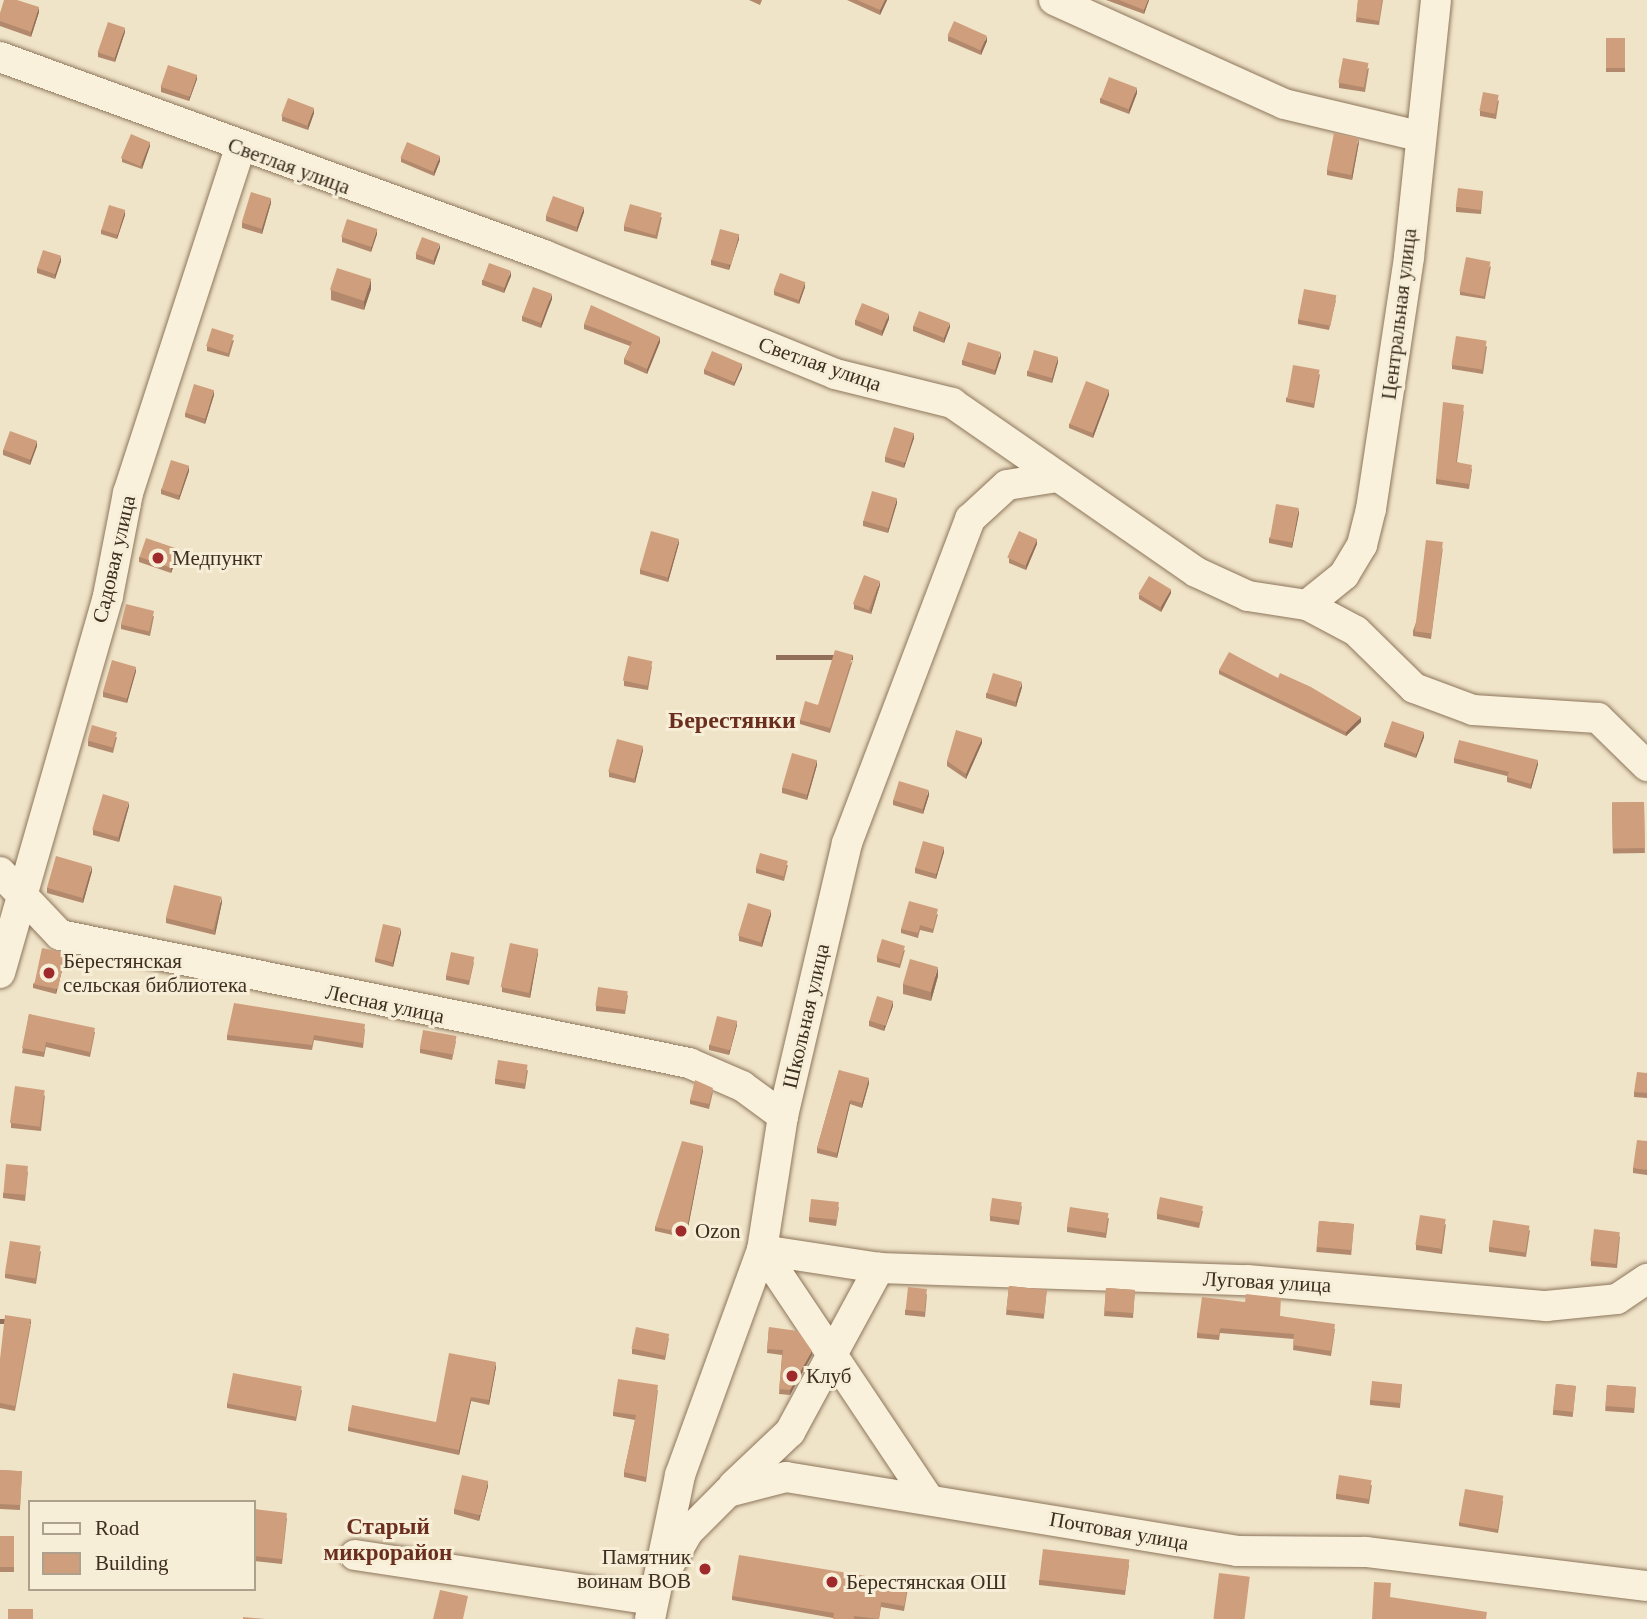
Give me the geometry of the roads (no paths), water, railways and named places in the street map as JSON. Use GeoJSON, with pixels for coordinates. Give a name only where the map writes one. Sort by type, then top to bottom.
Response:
{"type":"FeatureCollection","features":[{"type":"Feature","properties":{"kind":"street"},"geometry":{"type":"LineString","coordinates":[[1054,0],[1284,104],[1418,136]]}},
{"type":"Feature","properties":{"kind":"street","name":"Центральная улица"},"geometry":{"type":"LineString","coordinates":[[1307,605],[1344,575],[1362,545],[1371,509],[1409,257],[1418,136],[1436,0]]}},
{"type":"Feature","properties":{"kind":"street","name":"Светлая улица"},"geometry":{"type":"LineString","coordinates":[[0,57],[240,149],[544,255],[835,374],[952,403],[1196,572],[1248,596],[1307,605],[1356,631],[1414,688],[1473,710],[1598,718],[1647,766]]}},
{"type":"Feature","properties":{"kind":"street","name":"Садовая улица"},"geometry":{"type":"LineString","coordinates":[[0,973],[108,596],[136,468],[240,149]]}},
{"type":"Feature","properties":{"kind":"street","name":"Школьная улица"},"geometry":{"type":"LineString","coordinates":[[652,1609],[680,1475],[762,1250],[783,1116],[847,843],[970,519],[1007,485],[1057,477]]}},
{"type":"Feature","properties":{"kind":"street","name":"Лесная улица"},"geometry":{"type":"LineString","coordinates":[[0,872],[60,935],[690,1063],[742,1086],[783,1116]]}},
{"type":"Feature","properties":{"kind":"street"},"geometry":{"type":"LineString","coordinates":[[762,1250],[929,1499]]}},
{"type":"Feature","properties":{"kind":"street","name":"Луговая улица"},"geometry":{"type":"LineString","coordinates":[[762,1250],[879,1268],[1247,1280],[1546,1306],[1617,1299],[1647,1279]]}},
{"type":"Feature","properties":{"kind":"street"},"geometry":{"type":"LineString","coordinates":[[355,1555],[652,1609],[688,1532],[790,1432],[834,1359],[879,1268]]}},
{"type":"Feature","properties":{"kind":"street","name":"Почтовая улица"},"geometry":{"type":"LineString","coordinates":[[728,1492],[786,1477],[1237,1551],[1366,1552],[1647,1586]]}},
{"type":"Feature","properties":{"kind":"place","name":"Медпункт"},"geometry":{"type":"Point","coordinates":[158,558]}},
{"type":"Feature","properties":{"kind":"place","name":"Берестянская сельская библиотека"},"geometry":{"type":"Point","coordinates":[49,973]}},
{"type":"Feature","properties":{"kind":"place","name":"Ozon"},"geometry":{"type":"Point","coordinates":[681,1231]}},
{"type":"Feature","properties":{"kind":"place","name":"Клуб"},"geometry":{"type":"Point","coordinates":[792,1376]}},
{"type":"Feature","properties":{"kind":"place","name":"Памятник воинам ВОВ"},"geometry":{"type":"Point","coordinates":[705,1569]}},
{"type":"Feature","properties":{"kind":"place","name":"Берестянская ОШ"},"geometry":{"type":"Point","coordinates":[832,1582]}},
{"type":"Feature","properties":{"kind":"district","name":"Берестянки"},"geometry":{"type":"Point","coordinates":[732,721]}},
{"type":"Feature","properties":{"kind":"district","name":"Старый микрорайон"},"geometry":{"type":"Point","coordinates":[388,1540]}}]}
